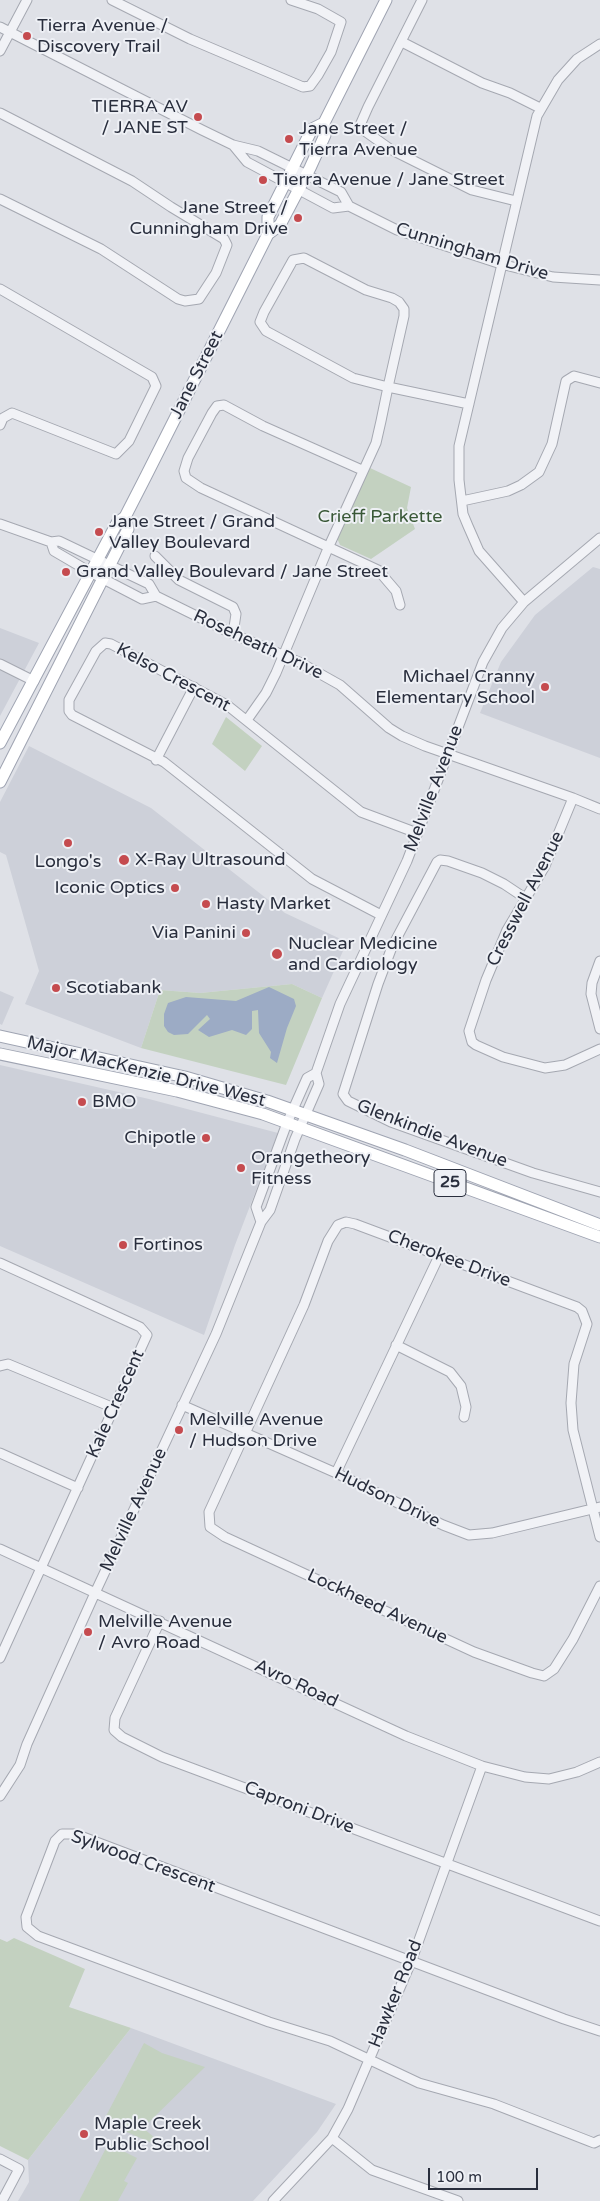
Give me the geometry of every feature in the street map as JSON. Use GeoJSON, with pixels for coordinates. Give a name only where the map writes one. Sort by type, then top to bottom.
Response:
{"type":"FeatureCollection","features":[{"type":"Feature","properties":{"kind":"main road","name":"Jane Street"},"geometry":{"type":"LineString","coordinates":[[268,234],[280,226],[325,135],[324,123],[386,0]]}},
{"type":"Feature","properties":{"kind":"main road","name":"Jane Street"},"geometry":{"type":"LineString","coordinates":[[0,743],[117,523],[126,517],[268,234],[268,217],[312,129],[324,123]]}},
{"type":"Feature","properties":{"kind":"main road","name":"Jane Street"},"geometry":{"type":"LineString","coordinates":[[0,782],[128,529],[126,517]]}},
{"type":"Feature","properties":{"kind":"main road","name":"Major MacKenzie Drive West"},"geometry":{"type":"LineString","coordinates":[[0,1036],[184,1077],[293,1110],[600,1225]]}},
{"type":"Feature","properties":{"kind":"main road","name":"Major MacKenzie Drive West"},"geometry":{"type":"LineString","coordinates":[[0,1054],[177,1091],[287,1123],[600,1237]]}},
{"type":"Feature","properties":{"kind":"street"},"geometry":{"type":"LineString","coordinates":[[0,51],[27,0]]}},
{"type":"Feature","properties":{"kind":"street"},"geometry":{"type":"LineString","coordinates":[[112,0],[190,39],[303,87],[310,86],[331,52],[341,22],[318,9],[291,0]]}},
{"type":"Feature","properties":{"kind":"street"},"geometry":{"type":"LineString","coordinates":[[422,0],[368,107],[362,123],[362,129],[370,137],[390,149],[472,190],[516,201]]}},
{"type":"Feature","properties":{"kind":"street"},"geometry":{"type":"LineString","coordinates":[[0,28],[233,145]]}},
{"type":"Feature","properties":{"kind":"street"},"geometry":{"type":"LineString","coordinates":[[402,42],[482,83],[510,93],[540,108]]}},
{"type":"Feature","properties":{"kind":"street"},"geometry":{"type":"LineString","coordinates":[[524,602],[479,552],[468,526],[462,501],[458,461],[501,264],[540,108],[558,80],[577,59],[600,44]]}},
{"type":"Feature","properties":{"kind":"street"},"geometry":{"type":"LineString","coordinates":[[0,113],[132,181],[224,239],[227,245],[216,273],[199,299],[185,301],[178,299],[101,249],[0,199]]}},
{"type":"Feature","properties":{"kind":"street","name":"Cunningham Drive"},"geometry":{"type":"LineString","coordinates":[[233,145],[258,151],[341,192],[349,206]]}},
{"type":"Feature","properties":{"kind":"street","name":"Cunningham Drive"},"geometry":{"type":"LineString","coordinates":[[233,145],[247,162],[333,208],[349,206],[397,230],[501,264],[553,277],[600,280]]}},
{"type":"Feature","properties":{"kind":"street"},"geometry":{"type":"LineString","coordinates":[[247,720],[266,693],[362,470],[376,443],[388,387],[404,316],[402,306],[392,298],[371,292],[304,258],[293,260],[260,322],[266,331],[353,378],[388,387],[469,404]]}},
{"type":"Feature","properties":{"kind":"street"},"geometry":{"type":"LineString","coordinates":[[0,290],[152,377],[156,386],[129,441],[116,454],[12,413],[3,418],[0,425]]}},
{"type":"Feature","properties":{"kind":"street"},"geometry":{"type":"LineString","coordinates":[[462,501],[508,491],[521,485],[539,472],[552,444],[566,381],[574,376],[600,383]]}},
{"type":"Feature","properties":{"kind":"street"},"geometry":{"type":"LineString","coordinates":[[362,470],[271,430],[224,405],[217,406],[212,413],[186,463],[184,474],[193,484],[378,570],[396,591],[400,605]]}},
{"type":"Feature","properties":{"kind":"street","name":"Roseheath Drive"},"geometry":{"type":"LineString","coordinates":[[0,524],[51,542],[59,541],[149,584],[156,596],[233,634],[299,662],[340,685],[389,728],[402,736],[600,809]]}},
{"type":"Feature","properties":{"kind":"street","name":"Melville Avenue"},"geometry":{"type":"LineString","coordinates":[[0,1796],[20,1765],[27,1744],[216,1334],[261,1222],[270,1210],[300,1127],[307,1115],[319,1084],[316,1073],[340,1004],[407,861],[483,662],[502,628],[524,602],[600,538]]}},
{"type":"Feature","properties":{"kind":"street","name":"Roseheath Drive"},"geometry":{"type":"LineString","coordinates":[[51,542],[54,551],[142,599],[156,596]]}},
{"type":"Feature","properties":{"kind":"street"},"geometry":{"type":"LineString","coordinates":[[155,556],[179,580],[233,607],[236,614],[233,634]]}},
{"type":"Feature","properties":{"kind":"street","name":"Kelso Crescent"},"geometry":{"type":"LineString","coordinates":[[381,915],[312,878],[164,762],[156,760],[72,715],[69,711],[69,700],[96,651],[105,643],[123,649],[227,705],[361,812],[417,833]]}},
{"type":"Feature","properties":{"kind":"street"},"geometry":{"type":"LineString","coordinates":[[0,664],[34,681]]}},
{"type":"Feature","properties":{"kind":"street"},"geometry":{"type":"LineString","coordinates":[[156,760],[194,687]]}},
{"type":"Feature","properties":{"kind":"street","name":"Cresswell Avenue"},"geometry":{"type":"LineString","coordinates":[[573,798],[550,856],[534,887],[525,898],[507,930],[470,1025],[472,1042],[503,1056],[545,1068],[565,1065],[600,1049]]}},
{"type":"Feature","properties":{"kind":"street","name":"Glenkindie Avenue"},"geometry":{"type":"LineString","coordinates":[[525,898],[504,884],[482,873],[448,861],[440,860],[437,862],[392,947],[378,984],[343,1094],[348,1101],[391,1122],[546,1178],[600,1192]]}},
{"type":"Feature","properties":{"kind":"street"},"geometry":{"type":"LineString","coordinates":[[600,961],[592,983],[591,994],[600,1029]]}},
{"type":"Feature","properties":{"kind":"street","name":"Melville Avenue"},"geometry":{"type":"LineString","coordinates":[[261,1222],[256,1208],[287,1123],[307,1078],[316,1073]]}},
{"type":"Feature","properties":{"kind":"street","name":"Cherokee Drive"},"geometry":{"type":"LineString","coordinates":[[246,1433],[304,1305],[328,1241],[338,1225],[346,1222],[577,1307],[584,1314],[587,1324],[574,1364],[571,1403],[577,1449],[596,1508]]}},
{"type":"Feature","properties":{"kind":"street"},"geometry":{"type":"LineString","coordinates":[[336,1473],[439,1256]]}},
{"type":"Feature","properties":{"kind":"street","name":"Kale Crescent"},"geometry":{"type":"LineString","coordinates":[[0,1263],[140,1327],[147,1335],[0,1658]]}},
{"type":"Feature","properties":{"kind":"street"},"geometry":{"type":"LineString","coordinates":[[396,1345],[450,1372],[461,1386],[466,1407],[464,1417]]}},
{"type":"Feature","properties":{"kind":"street"},"geometry":{"type":"LineString","coordinates":[[0,1366],[8,1364],[114,1408]]}},
{"type":"Feature","properties":{"kind":"street","name":"Hudson Drive"},"geometry":{"type":"LineString","coordinates":[[182,1405],[336,1473],[443,1525],[469,1535],[492,1533],[596,1508]]}},
{"type":"Feature","properties":{"kind":"street","name":"Lockheed Avenue"},"geometry":{"type":"LineString","coordinates":[[246,1433],[208,1512],[210,1527],[225,1537],[474,1652],[532,1673],[544,1676],[549,1674],[572,1639],[600,1586]]}},
{"type":"Feature","properties":{"kind":"street"},"geometry":{"type":"LineString","coordinates":[[0,1454],[78,1488]]}},
{"type":"Feature","properties":{"kind":"street"},"geometry":{"type":"LineString","coordinates":[[596,1508],[600,1537]]}},
{"type":"Feature","properties":{"kind":"street","name":"Avro Road"},"geometry":{"type":"LineString","coordinates":[[0,1549],[160,1621],[406,1736],[482,1766],[525,1777],[549,1779],[577,1772],[600,1762]]}},
{"type":"Feature","properties":{"kind":"street","name":"Caproni Drive"},"geometry":{"type":"LineString","coordinates":[[160,1621],[115,1718],[114,1730],[117,1733],[162,1757],[600,1921]]}},
{"type":"Feature","properties":{"kind":"street","name":"Hawker Road"},"geometry":{"type":"LineString","coordinates":[[273,2201],[332,2138],[348,2109],[411,1962],[482,1766]]}},
{"type":"Feature","properties":{"kind":"street","name":"Sylwood Crescent"},"geometry":{"type":"LineString","coordinates":[[600,2031],[411,1962],[75,1834],[62,1834],[55,1841],[26,1917],[27,1928],[32,1933],[269,2022],[330,2041],[419,2082],[494,2104],[594,2143],[600,2140]]}},
{"type":"Feature","properties":{"kind":"street"},"geometry":{"type":"LineString","coordinates":[[332,2138],[372,2170],[458,2201]]}},
{"type":"Feature","properties":{"kind":"street"},"geometry":{"type":"LineString","coordinates":[[0,2159],[19,2169],[2,2201]]}},
{"type":"Feature","properties":{"kind":"shaded area","name":"Michael Cranny Elementary School"},"geometry":{"type":"Polygon","coordinates":[[[593,567],[600,569],[600,758],[480,713],[501,662],[535,615],[593,567]]]}},
{"type":"Feature","properties":{"kind":"shaded area"},"geometry":{"type":"Polygon","coordinates":[[[0,628],[39,643],[0,716],[0,628]]]}},
{"type":"Feature","properties":{"kind":"shaded area"},"geometry":{"type":"Polygon","coordinates":[[[29,746],[151,808],[285,913],[347,942],[322,998],[292,984],[200,993],[160,990],[141,1048],[25,1004],[39,971],[6,855],[0,852],[0,802],[29,746]]]}},
{"type":"Feature","properties":{"kind":"shaded area"},"geometry":{"type":"Polygon","coordinates":[[[0,991],[14,997],[2,1025],[0,1024],[0,991]]]}},
{"type":"Feature","properties":{"kind":"shaded area"},"geometry":{"type":"Polygon","coordinates":[[[0,1065],[149,1099],[278,1133],[235,1245],[204,1335],[0,1246],[0,1065]]]}},
{"type":"Feature","properties":{"kind":"shaded area"},"geometry":{"type":"Polygon","coordinates":[[[131,2028],[336,2104],[317,2132],[253,2201],[18,2201],[29,2182],[28,2160],[131,2028]]]}},
{"type":"Feature","properties":{"kind":"green space","name":"Crieff Parkette"},"geometry":{"type":"Polygon","coordinates":[[[370,468],[411,487],[407,508],[415,529],[371,559],[340,545],[337,538],[370,468]]]}},
{"type":"Feature","properties":{"kind":"green space"},"geometry":{"type":"Polygon","coordinates":[[[226,717],[262,746],[245,771],[212,744],[226,717]]]}},
{"type":"Feature","properties":{"kind":"green space"},"geometry":{"type":"Polygon","coordinates":[[[292,984],[322,998],[286,1085],[141,1048],[160,990],[200,993],[292,984]]]}},
{"type":"Feature","properties":{"kind":"green space"},"geometry":{"type":"Polygon","coordinates":[[[14,1938],[85,1969],[69,2007],[131,2028],[28,2160],[0,2146],[0,1939],[7,1942],[14,1938]]]}},
{"type":"Feature","properties":{"kind":"green space"},"geometry":{"type":"Polygon","coordinates":[[[144,2043],[162,2053],[205,2067],[143,2128],[155,2138],[152,2143],[122,2130],[105,2118],[144,2043]]]}},
{"type":"Feature","properties":{"kind":"green space"},"geometry":{"type":"Polygon","coordinates":[[[111,2145],[137,2158],[124,2181],[128,2183],[118,2201],[79,2201],[106,2148],[111,2145]]]}},
{"type":"Feature","properties":{"kind":"water"},"geometry":{"type":"Polygon","coordinates":[[[269,987],[294,999],[296,1006],[287,1028],[277,1063],[270,1058],[271,1052],[259,1033],[258,1010],[252,1011],[252,1029],[246,1035],[232,1030],[209,1037],[198,1030],[210,1019],[207,1015],[188,1034],[174,1035],[168,1032],[164,1026],[164,1014],[168,1003],[186,997],[236,1001],[269,987]]]}},
{"type":"Feature","properties":{"kind":"place","name":"Tierra Avenue / Discovery Trail"},"geometry":{"type":"Point","coordinates":[27,36]}},
{"type":"Feature","properties":{"kind":"place","name":"TIERRA AV / JANE ST"},"geometry":{"type":"Point","coordinates":[198,117]}},
{"type":"Feature","properties":{"kind":"place","name":"Jane Street / Tierra Avenue"},"geometry":{"type":"Point","coordinates":[289,139]}},
{"type":"Feature","properties":{"kind":"place","name":"Tierra Avenue / Jane Street"},"geometry":{"type":"Point","coordinates":[263,180]}},
{"type":"Feature","properties":{"kind":"place","name":"Jane Street / Cunningham Drive"},"geometry":{"type":"Point","coordinates":[298,218]}},
{"type":"Feature","properties":{"kind":"place","name":"Jane Street / Grand Valley Boulevard"},"geometry":{"type":"Point","coordinates":[99,532]}},
{"type":"Feature","properties":{"kind":"place","name":"Grand Valley Boulevard / Jane Street"},"geometry":{"type":"Point","coordinates":[66,572]}},
{"type":"Feature","properties":{"kind":"place","name":"Michael Cranny Elementary School"},"geometry":{"type":"Point","coordinates":[545,687]}},
{"type":"Feature","properties":{"kind":"place","name":"Longo's"},"geometry":{"type":"Point","coordinates":[68,843]}},
{"type":"Feature","properties":{"kind":"place","name":"X-Ray Ultrasound"},"geometry":{"type":"Point","coordinates":[124,860]}},
{"type":"Feature","properties":{"kind":"place","name":"Iconic Optics"},"geometry":{"type":"Point","coordinates":[175,888]}},
{"type":"Feature","properties":{"kind":"place","name":"Hasty Market"},"geometry":{"type":"Point","coordinates":[206,904]}},
{"type":"Feature","properties":{"kind":"place","name":"Via Panini"},"geometry":{"type":"Point","coordinates":[246,933]}},
{"type":"Feature","properties":{"kind":"place","name":"Nuclear Medicine and Cardiology"},"geometry":{"type":"Point","coordinates":[277,954]}},
{"type":"Feature","properties":{"kind":"place","name":"Scotiabank"},"geometry":{"type":"Point","coordinates":[56,988]}},
{"type":"Feature","properties":{"kind":"place","name":"BMO"},"geometry":{"type":"Point","coordinates":[82,1102]}},
{"type":"Feature","properties":{"kind":"place","name":"Chipotle"},"geometry":{"type":"Point","coordinates":[206,1138]}},
{"type":"Feature","properties":{"kind":"place","name":"Orangetheory Fitness"},"geometry":{"type":"Point","coordinates":[241,1168]}},
{"type":"Feature","properties":{"kind":"place","name":"Fortinos"},"geometry":{"type":"Point","coordinates":[123,1245]}},
{"type":"Feature","properties":{"kind":"place","name":"Melville Avenue / Hudson Drive"},"geometry":{"type":"Point","coordinates":[179,1430]}},
{"type":"Feature","properties":{"kind":"place","name":"Melville Avenue / Avro Road"},"geometry":{"type":"Point","coordinates":[88,1632]}},
{"type":"Feature","properties":{"kind":"place","name":"Maple Creek Public School"},"geometry":{"type":"Point","coordinates":[84,2134]}}]}
